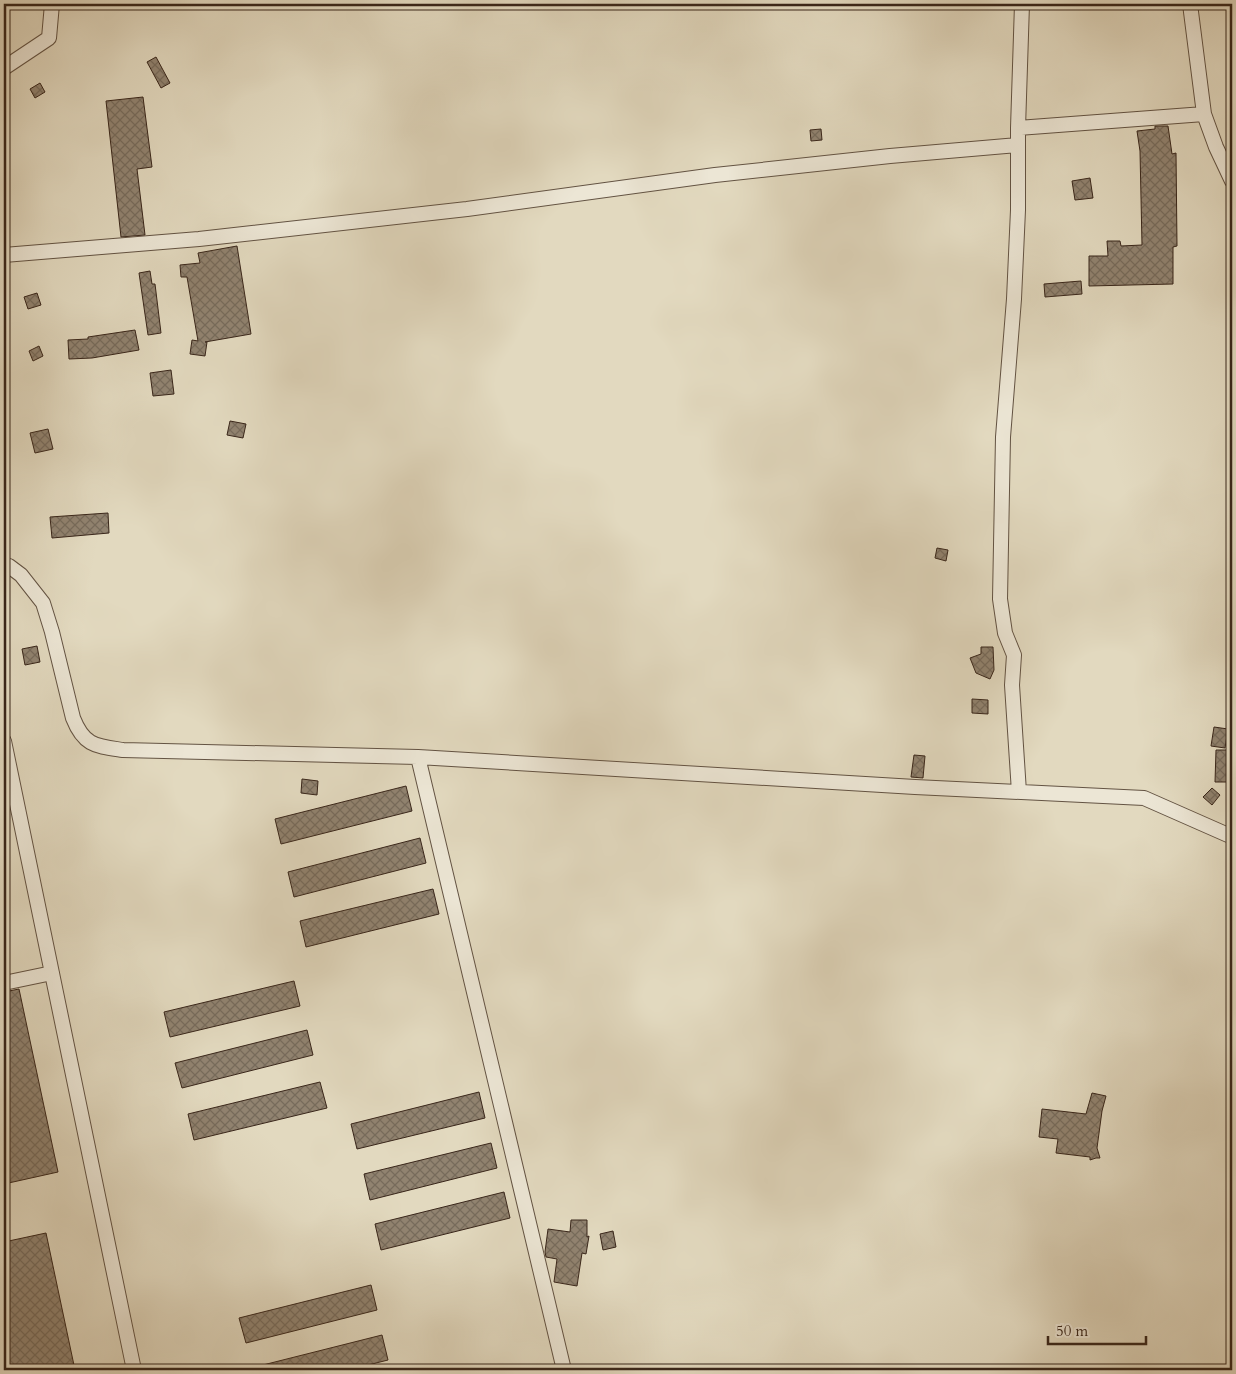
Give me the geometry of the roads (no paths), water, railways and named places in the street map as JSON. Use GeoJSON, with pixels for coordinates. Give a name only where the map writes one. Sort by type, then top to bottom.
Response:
{"type":"FeatureCollection","features":[{"type":"Feature","properties":{"kind":"street"},"geometry":{"type":"LineString","coordinates":[[4,68],[49,38],[52,4]]}},
{"type":"Feature","properties":{"kind":"street"},"geometry":{"type":"LineString","coordinates":[[1019,792],[1012,685],[1014,655],[1005,633],[1000,599],[1003,437],[1014,299],[1018,210],[1018,128],[1022,4]]}},
{"type":"Feature","properties":{"kind":"street"},"geometry":{"type":"LineString","coordinates":[[1190,4],[1204,114],[1216,147],[1232,181]]}},
{"type":"Feature","properties":{"kind":"street"},"geometry":{"type":"LineString","coordinates":[[1018,128],[1204,114]]}},
{"type":"Feature","properties":{"kind":"street"},"geometry":{"type":"LineString","coordinates":[[4,255],[198,239],[467,209],[715,174],[1018,145]]}},
{"type":"Feature","properties":{"kind":"street"},"geometry":{"type":"LineString","coordinates":[[4,567],[9,566],[21,575],[43,603],[73,718],[78,730],[83,738],[104,747],[123,750],[418,757],[1144,798],[1232,835]]}},
{"type":"Feature","properties":{"kind":"street"},"geometry":{"type":"LineString","coordinates":[[4,741],[134,1370]]}},
{"type":"Feature","properties":{"kind":"street"},"geometry":{"type":"LineString","coordinates":[[418,757],[564,1370]]}},
{"type":"Feature","properties":{"kind":"street"},"geometry":{"type":"LineString","coordinates":[[4,983],[52,972]]}}]}
